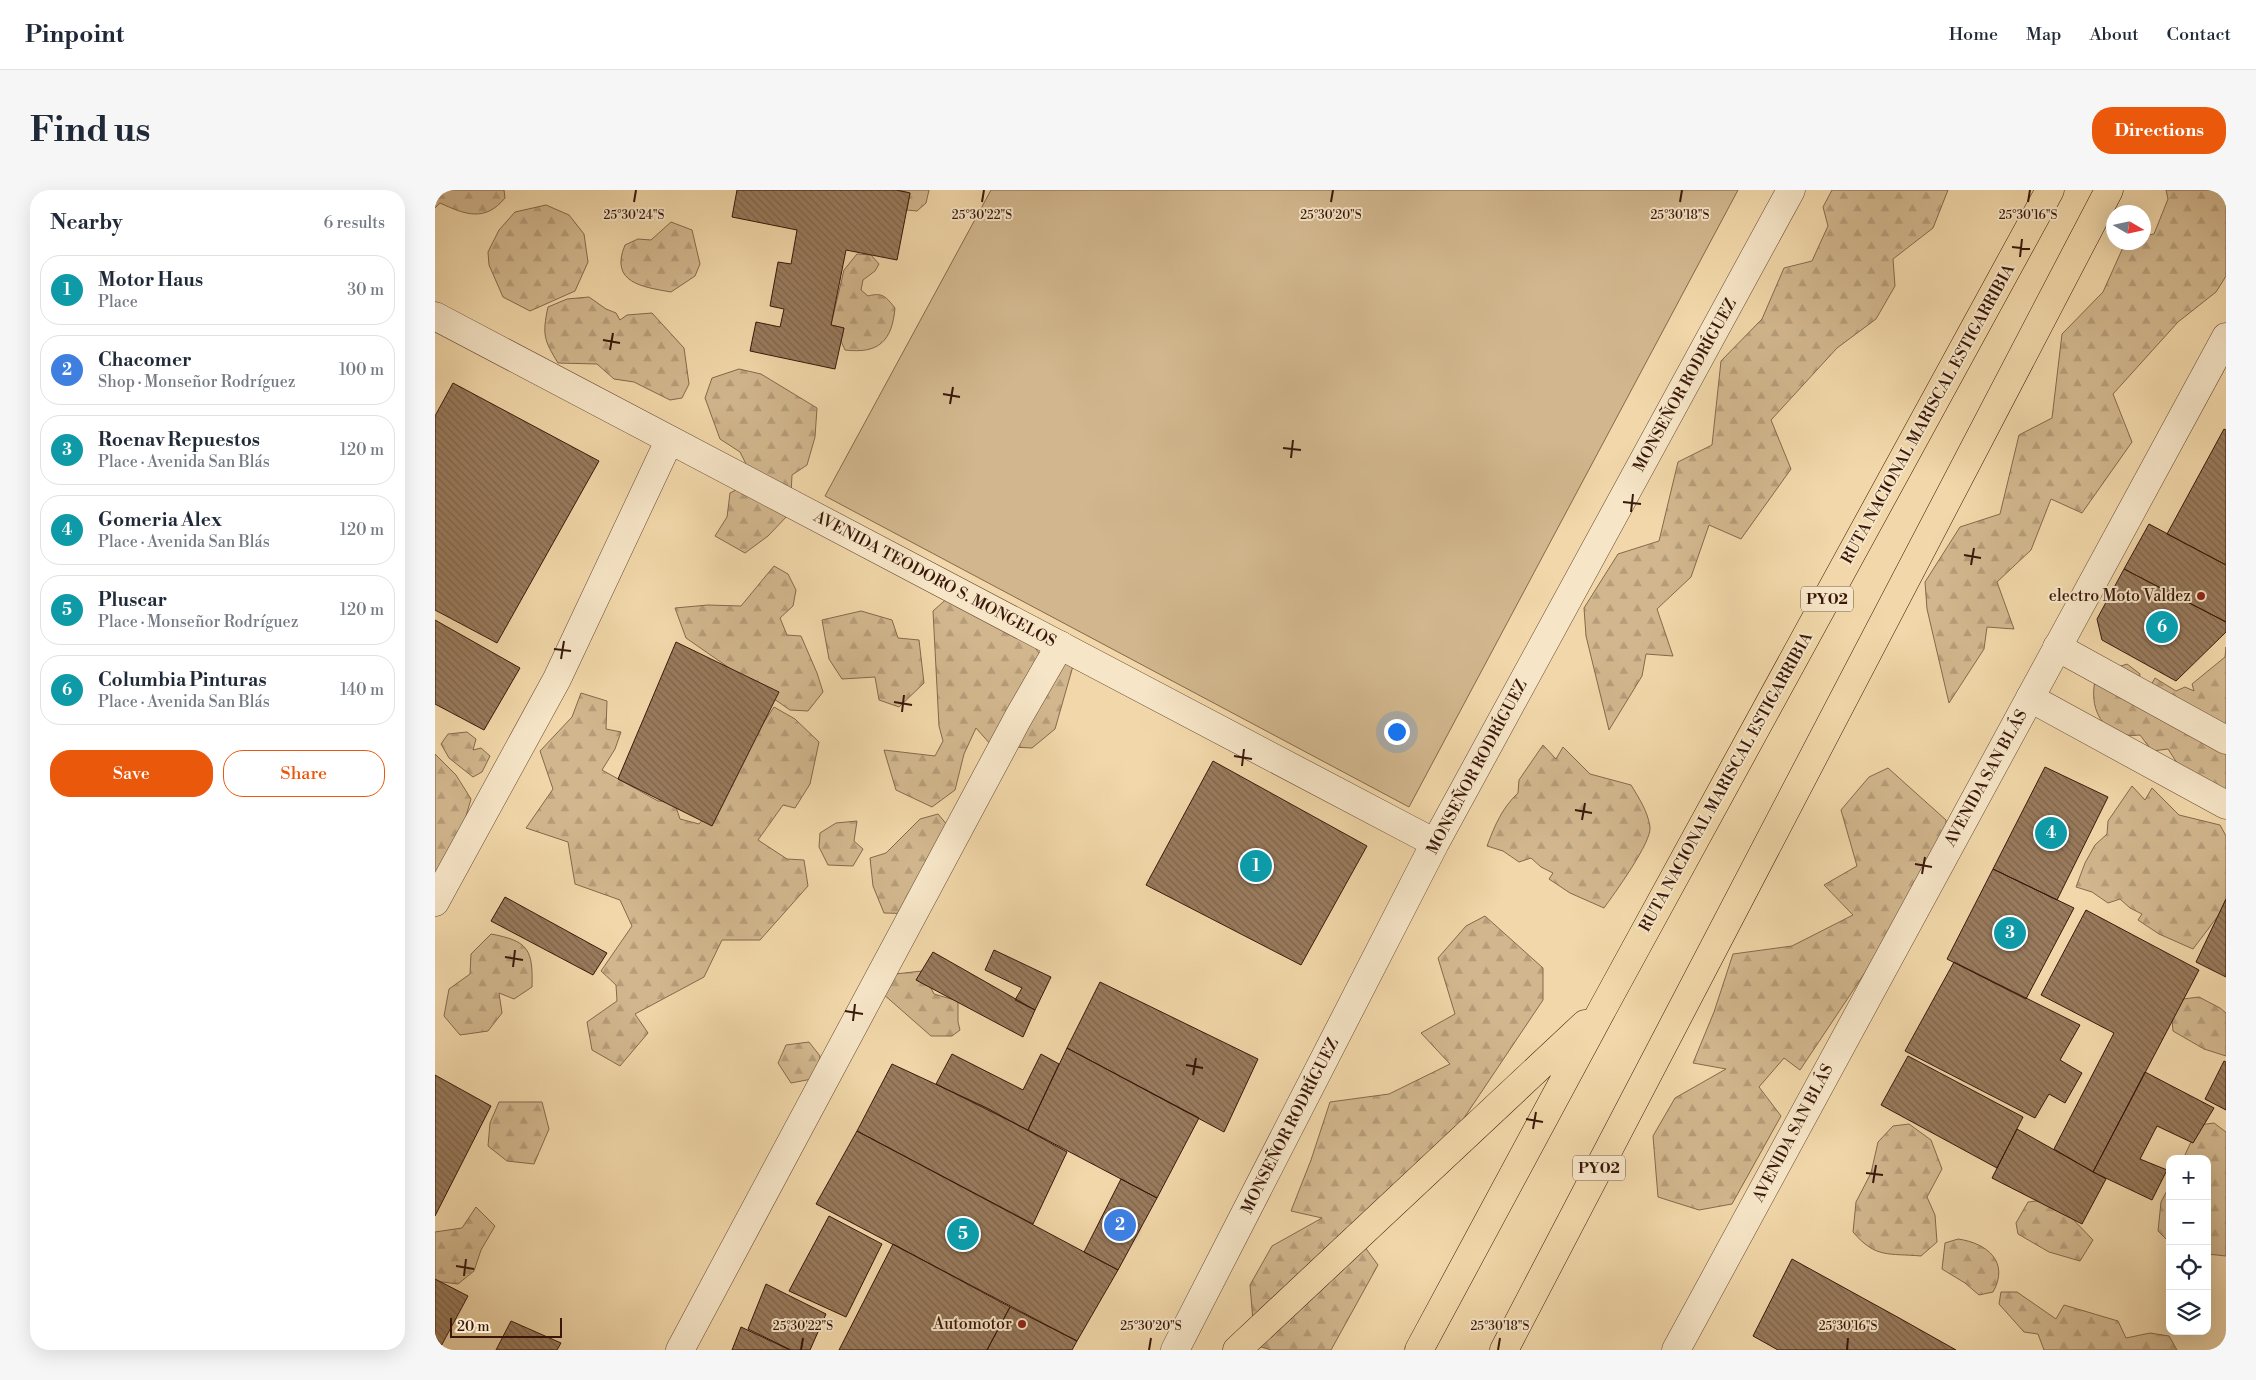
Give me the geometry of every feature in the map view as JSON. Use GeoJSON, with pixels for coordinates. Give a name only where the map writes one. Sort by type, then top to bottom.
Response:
{"type":"FeatureCollection","features":[{"type":"Feature","properties":{"kind":"highway","name":"RUTA NACIONAL MARISCAL ESTIGARRIBIA"},"geometry":{"type":"LineString","coordinates":[[1419,1350],[1603,1008],[2050,190]]}},
{"type":"Feature","properties":{"kind":"highway","name":"PY02"},"geometry":{"type":"LineString","coordinates":[[1504,1350],[2109,190]]}},
{"type":"Feature","properties":{"kind":"highway"},"geometry":{"type":"LineString","coordinates":[[1237,1350],[1603,1008]]}},
{"type":"Feature","properties":{"kind":"highway"},"geometry":{"type":"LineString","coordinates":[[1517,1350],[1536,1288]]}},
{"type":"Feature","properties":{"kind":"street","name":"MONSEÑOR RODRÍGUEZ"},"geometry":{"type":"LineString","coordinates":[[1175,1350],[1435,843],[1791,190]]}},
{"type":"Feature","properties":{"kind":"street","name":"AVENIDA TEODORO S. MONGELOS"},"geometry":{"type":"LineString","coordinates":[[435,316],[1435,843]]}},
{"type":"Feature","properties":{"kind":"street","name":"AVENIDA SAN BLÁS"},"geometry":{"type":"LineString","coordinates":[[1676,1350],[2226,337]]}},
{"type":"Feature","properties":{"kind":"street"},"geometry":{"type":"LineString","coordinates":[[435,902],[557,679],[669,441]]}},
{"type":"Feature","properties":{"kind":"street"},"geometry":{"type":"LineString","coordinates":[[680,1350],[1013,727],[1060,645]]}},
{"type":"Feature","properties":{"kind":"street"},"geometry":{"type":"LineString","coordinates":[[2057,647],[2226,740]]}},
{"type":"Feature","properties":{"kind":"street"},"geometry":{"type":"LineString","coordinates":[[2030,698],[2226,805]]}},
{"type":"Feature","properties":{"kind":"green space"},"geometry":{"type":"Polygon","coordinates":[[[435,190],[504,190],[505,198],[490,211],[475,214],[458,211],[440,203],[435,208],[435,190]]]}},
{"type":"Feature","properties":{"kind":"green space"},"geometry":{"type":"Polygon","coordinates":[[[899,190],[929,190],[926,203],[917,211],[907,210],[910,193],[899,190]]]}},
{"type":"Feature","properties":{"kind":"green space"},"geometry":{"type":"Polygon","coordinates":[[[991,190],[1738,190],[1409,807],[825,496],[991,190]]]}},
{"type":"Feature","properties":{"kind":"green space"},"geometry":{"type":"Polygon","coordinates":[[[1832,190],[1948,190],[1933,228],[1893,259],[1895,286],[1876,319],[1837,348],[1771,420],[1791,469],[1741,539],[1709,525],[1691,577],[1657,609],[1673,656],[1646,654],[1642,676],[1609,730],[1586,636],[1584,608],[1618,554],[1659,541],[1678,462],[1712,445],[1721,361],[1762,319],[1784,268],[1812,261],[1828,226],[1823,207],[1832,190]]]}},
{"type":"Feature","properties":{"kind":"green space"},"geometry":{"type":"Polygon","coordinates":[[[2166,190],[2226,190],[2226,276],[2216,292],[2178,322],[2113,394],[2132,442],[2082,513],[2051,499],[2031,550],[1997,582],[2014,629],[1987,627],[1984,649],[1949,703],[1927,609],[1925,582],[1960,527],[2000,514],[2019,435],[2052,418],[2062,334],[2103,292],[2122,250],[2151,250],[2151,235],[2154,234],[2168,199],[2166,190]]]}},
{"type":"Feature","properties":{"kind":"green space"},"geometry":{"type":"Polygon","coordinates":[[[546,205],[569,215],[584,234],[588,262],[575,291],[530,311],[503,297],[489,265],[488,252],[499,230],[515,212],[546,205]]]}},
{"type":"Feature","properties":{"kind":"green space"},"geometry":{"type":"Polygon","coordinates":[[[671,222],[692,230],[700,264],[695,276],[671,292],[650,288],[631,281],[621,268],[621,258],[625,245],[638,239],[651,240],[671,222]]]}},
{"type":"Feature","properties":{"kind":"green space"},"geometry":{"type":"Polygon","coordinates":[[[857,254],[871,255],[879,264],[875,271],[863,280],[861,290],[868,296],[884,296],[895,308],[891,329],[882,343],[867,350],[857,351],[845,350],[841,341],[844,328],[831,325],[844,270],[857,254]]]}},
{"type":"Feature","properties":{"kind":"green space"},"geometry":{"type":"Polygon","coordinates":[[[589,297],[606,309],[616,313],[620,320],[627,315],[652,313],[684,348],[689,384],[682,398],[670,400],[634,382],[614,379],[597,364],[558,363],[545,337],[548,307],[567,299],[589,297]]]}},
{"type":"Feature","properties":{"kind":"green space"},"geometry":{"type":"Polygon","coordinates":[[[739,369],[761,374],[817,408],[815,437],[807,465],[792,475],[790,513],[768,536],[745,553],[715,536],[727,517],[730,493],[758,479],[748,468],[740,452],[720,439],[705,398],[712,378],[739,369]]]}},
{"type":"Feature","properties":{"kind":"green space"},"geometry":{"type":"Polygon","coordinates":[[[774,566],[788,574],[796,590],[793,606],[780,618],[787,635],[801,636],[823,692],[808,711],[790,710],[686,638],[675,608],[708,605],[741,606],[774,566]]]}},
{"type":"Feature","properties":{"kind":"green space"},"geometry":{"type":"Polygon","coordinates":[[[960,587],[1027,637],[1039,653],[1073,666],[1055,729],[1032,748],[992,746],[976,728],[964,754],[955,790],[932,807],[896,790],[884,750],[935,756],[943,741],[939,726],[933,611],[960,587]]]}},
{"type":"Feature","properties":{"kind":"green space"},"geometry":{"type":"Polygon","coordinates":[[[861,611],[892,620],[898,638],[919,640],[924,683],[899,707],[879,700],[875,677],[842,679],[829,659],[822,620],[861,611]]]}},
{"type":"Feature","properties":{"kind":"green space"},"geometry":{"type":"Polygon","coordinates":[[[2226,647],[2226,795],[2177,763],[2168,749],[2152,751],[2140,735],[2127,735],[2116,732],[2107,726],[2100,718],[2096,709],[2094,686],[2097,674],[2127,664],[2140,674],[2138,691],[2144,697],[2155,678],[2176,691],[2185,687],[2194,691],[2192,684],[2225,657],[2226,647]]]}},
{"type":"Feature","properties":{"kind":"green space"},"geometry":{"type":"Polygon","coordinates":[[[581,693],[607,701],[606,729],[621,732],[615,749],[602,770],[658,801],[674,801],[680,819],[699,824],[706,816],[746,749],[774,707],[795,719],[819,742],[810,784],[795,808],[783,805],[758,840],[787,859],[804,860],[808,886],[760,940],[722,940],[704,977],[635,1014],[648,1033],[620,1066],[592,1050],[587,1022],[617,1001],[616,985],[601,971],[632,926],[620,900],[575,884],[568,842],[526,828],[553,789],[540,751],[572,717],[581,693]]]}},
{"type":"Feature","properties":{"kind":"green space"},"geometry":{"type":"Polygon","coordinates":[[[467,732],[476,739],[473,750],[481,748],[490,756],[482,772],[473,777],[449,758],[441,744],[448,734],[467,732]]]}},
{"type":"Feature","properties":{"kind":"green space"},"geometry":{"type":"Polygon","coordinates":[[[1543,745],[1556,759],[1563,747],[1590,774],[1631,785],[1643,805],[1650,827],[1649,834],[1639,856],[1604,908],[1570,893],[1549,879],[1553,873],[1541,867],[1531,858],[1519,862],[1503,851],[1487,846],[1499,817],[1518,793],[1519,780],[1543,745]]]}},
{"type":"Feature","properties":{"kind":"green space"},"geometry":{"type":"Polygon","coordinates":[[[435,754],[456,775],[471,799],[448,878],[435,891],[435,754]]]}},
{"type":"Feature","properties":{"kind":"green space"},"geometry":{"type":"Polygon","coordinates":[[[1888,768],[1946,820],[1946,851],[1800,1070],[1784,1058],[1759,1087],[1781,1116],[1732,1204],[1699,1210],[1658,1197],[1653,1136],[1675,1098],[1726,1069],[1693,1063],[1714,1012],[1733,954],[1792,946],[1853,915],[1824,885],[1857,866],[1841,810],[1869,777],[1888,768]]]}},
{"type":"Feature","properties":{"kind":"green space"},"geometry":{"type":"Polygon","coordinates":[[[2132,786],[2145,800],[2152,788],[2179,815],[2220,825],[2226,836],[2226,899],[2218,916],[2193,949],[2159,934],[2138,920],[2142,914],[2130,908],[2120,899],[2108,903],[2092,892],[2076,887],[2085,863],[2095,845],[2107,834],[2108,821],[2132,786]]]}},
{"type":"Feature","properties":{"kind":"green space"},"geometry":{"type":"Polygon","coordinates":[[[938,814],[949,827],[924,914],[884,913],[873,886],[870,858],[886,853],[920,819],[938,814]]]}},
{"type":"Feature","properties":{"kind":"green space"},"geometry":{"type":"Polygon","coordinates":[[[857,821],[854,841],[863,849],[853,866],[828,865],[819,847],[820,833],[836,823],[857,821]]]}},
{"type":"Feature","properties":{"kind":"green space"},"geometry":{"type":"Polygon","coordinates":[[[1485,916],[1543,968],[1543,1000],[1397,1218],[1356,1235],[1378,1265],[1331,1350],[1271,1350],[1255,1345],[1250,1285],[1272,1246],[1322,1218],[1291,1211],[1311,1160],[1330,1102],[1389,1094],[1450,1064],[1421,1033],[1455,1014],[1438,958],[1466,926],[1485,916]]]}},
{"type":"Feature","properties":{"kind":"green space"},"geometry":{"type":"Polygon","coordinates":[[[491,934],[514,940],[526,949],[531,964],[532,987],[514,999],[499,993],[502,1013],[488,1031],[460,1035],[444,1016],[449,989],[470,974],[471,954],[491,934]]]}},
{"type":"Feature","properties":{"kind":"green space"},"geometry":{"type":"Polygon","coordinates":[[[922,971],[934,994],[958,1001],[960,1030],[952,1036],[931,1036],[882,993],[895,974],[922,971]]]}},
{"type":"Feature","properties":{"kind":"green space"},"geometry":{"type":"Polygon","coordinates":[[[2199,997],[2226,1013],[2226,1056],[2204,1049],[2173,1031],[2172,1019],[2183,999],[2199,997]]]}},
{"type":"Feature","properties":{"kind":"green space"},"geometry":{"type":"Polygon","coordinates":[[[809,1042],[820,1056],[817,1078],[791,1083],[778,1063],[786,1045],[809,1042]]]}},
{"type":"Feature","properties":{"kind":"green space"},"geometry":{"type":"Polygon","coordinates":[[[499,1102],[542,1102],[549,1129],[534,1164],[507,1161],[488,1146],[490,1123],[499,1102]]]}},
{"type":"Feature","properties":{"kind":"green space"},"geometry":{"type":"Polygon","coordinates":[[[2214,1123],[2226,1132],[2226,1256],[2211,1254],[2211,1155],[2185,1155],[2199,1125],[2214,1123]]]}},
{"type":"Feature","properties":{"kind":"green space"},"geometry":{"type":"Polygon","coordinates":[[[1909,1124],[1931,1140],[1942,1169],[1927,1197],[1935,1215],[1937,1242],[1921,1256],[1876,1251],[1861,1241],[1853,1232],[1856,1202],[1871,1173],[1878,1142],[1893,1126],[1909,1124]]]}},
{"type":"Feature","properties":{"kind":"green space"},"geometry":{"type":"Polygon","coordinates":[[[2166,1193],[2166,1239],[2158,1231],[2161,1202],[2166,1193]]]}},
{"type":"Feature","properties":{"kind":"green space"},"geometry":{"type":"Polygon","coordinates":[[[2044,1200],[2065,1211],[2093,1240],[2080,1261],[2049,1252],[2018,1234],[2016,1223],[2028,1202],[2044,1200]]]}},
{"type":"Feature","properties":{"kind":"green space"},"geometry":{"type":"Polygon","coordinates":[[[476,1207],[495,1226],[481,1250],[474,1271],[458,1284],[435,1281],[435,1232],[462,1228],[476,1207]]]}},
{"type":"Feature","properties":{"kind":"green space"},"geometry":{"type":"Polygon","coordinates":[[[1958,1239],[1978,1245],[1993,1256],[1999,1272],[1998,1281],[1993,1292],[1979,1295],[1965,1283],[1942,1269],[1945,1243],[1958,1239]]]}},
{"type":"Feature","properties":{"kind":"green space"},"geometry":{"type":"Polygon","coordinates":[[[2001,1292],[2017,1292],[2056,1319],[2064,1305],[2118,1321],[2126,1338],[2150,1333],[2169,1336],[2177,1350],[2044,1350],[2038,1334],[2024,1332],[1999,1304],[2001,1292]]]}},
{"type":"Feature","properties":{"kind":"building"},"geometry":{"type":"Polygon","coordinates":[[[737,190],[896,190],[910,193],[897,260],[846,250],[831,325],[844,328],[835,369],[750,351],[756,322],[780,327],[784,309],[770,306],[778,262],[791,264],[797,230],[732,217],[737,190]]]}},
{"type":"Feature","properties":{"kind":"building"},"geometry":{"type":"Polygon","coordinates":[[[453,383],[599,461],[497,643],[435,610],[435,416],[453,383]]]}},
{"type":"Feature","properties":{"kind":"building"},"geometry":{"type":"Polygon","coordinates":[[[2224,429],[2226,430],[2226,565],[2167,534],[2224,429]]]}},
{"type":"Feature","properties":{"kind":"building","name":"electro Moto Valdez"},"geometry":{"type":"Polygon","coordinates":[[[2149,524],[2226,565],[2226,622],[2124,569],[2149,524]]]}},
{"type":"Feature","properties":{"kind":"building"},"geometry":{"type":"Polygon","coordinates":[[[2124,569],[2226,622],[2226,632],[2176,681],[2102,640],[2097,619],[2124,569]]]}},
{"type":"Feature","properties":{"kind":"building"},"geometry":{"type":"Polygon","coordinates":[[[435,620],[520,668],[484,730],[435,704],[435,620]]]}},
{"type":"Feature","properties":{"kind":"building"},"geometry":{"type":"Polygon","coordinates":[[[676,642],[779,692],[712,826],[618,779],[676,642]]]}},
{"type":"Feature","properties":{"kind":"building"},"geometry":{"type":"Polygon","coordinates":[[[1213,761],[1367,846],[1301,965],[1146,885],[1213,761]]]}},
{"type":"Feature","properties":{"kind":"building"},"geometry":{"type":"Polygon","coordinates":[[[2045,767],[2108,797],[2057,900],[1993,869],[2045,767]]]}},
{"type":"Feature","properties":{"kind":"building"},"geometry":{"type":"Polygon","coordinates":[[[1993,869],[2074,908],[2026,999],[1947,959],[1993,869]]]}},
{"type":"Feature","properties":{"kind":"building"},"geometry":{"type":"Polygon","coordinates":[[[505,897],[607,953],[593,975],[491,921],[505,897]]]}},
{"type":"Feature","properties":{"kind":"building"},"geometry":{"type":"Polygon","coordinates":[[[2226,899],[2226,977],[2196,962],[2226,899]]]}},
{"type":"Feature","properties":{"kind":"building"},"geometry":{"type":"Polygon","coordinates":[[[2086,910],[2199,970],[2093,1172],[2054,1149],[2114,1033],[2041,995],[2086,910]]]}},
{"type":"Feature","properties":{"kind":"building"},"geometry":{"type":"Polygon","coordinates":[[[994,950],[1051,977],[1035,1010],[1015,1000],[1022,988],[985,970],[994,950]]]}},
{"type":"Feature","properties":{"kind":"building"},"geometry":{"type":"Polygon","coordinates":[[[933,952],[1035,1010],[1023,1037],[916,980],[933,952]]]}},
{"type":"Feature","properties":{"kind":"building"},"geometry":{"type":"Polygon","coordinates":[[[1954,962],[2080,1025],[2060,1060],[2082,1073],[2065,1103],[2049,1094],[2035,1118],[1905,1051],[1954,962]]]}},
{"type":"Feature","properties":{"kind":"building"},"geometry":{"type":"Polygon","coordinates":[[[1100,982],[1258,1059],[1224,1132],[1067,1048],[1100,982]]]}},
{"type":"Feature","properties":{"kind":"building"},"geometry":{"type":"Polygon","coordinates":[[[1067,1048],[1199,1118],[1157,1198],[1028,1130],[1067,1048]]]}},
{"type":"Feature","properties":{"kind":"building"},"geometry":{"type":"Polygon","coordinates":[[[952,1054],[1023,1090],[1041,1054],[1059,1064],[1028,1130],[936,1084],[952,1054]]]}},
{"type":"Feature","properties":{"kind":"building"},"geometry":{"type":"Polygon","coordinates":[[[1908,1056],[2023,1117],[1997,1168],[1881,1105],[1908,1056]]]}},
{"type":"Feature","properties":{"kind":"building"},"geometry":{"type":"Polygon","coordinates":[[[2224,1061],[2226,1062],[2226,1110],[2205,1099],[2224,1061]]]}},
{"type":"Feature","properties":{"kind":"building"},"geometry":{"type":"Polygon","coordinates":[[[892,1064],[987,1108],[1067,1152],[1033,1224],[857,1131],[892,1064]]]}},
{"type":"Feature","properties":{"kind":"building"},"geometry":{"type":"Polygon","coordinates":[[[2145,1072],[2214,1108],[2193,1143],[2157,1126],[2140,1159],[2166,1170],[2152,1200],[2093,1172],[2145,1072]]]}},
{"type":"Feature","properties":{"kind":"building"},"geometry":{"type":"Polygon","coordinates":[[[435,1075],[491,1106],[435,1216],[435,1075]]]}},
{"type":"Feature","properties":{"kind":"building"},"geometry":{"type":"Polygon","coordinates":[[[2017,1129],[2106,1179],[2082,1224],[1992,1178],[2017,1129]]]}},
{"type":"Feature","properties":{"kind":"building"},"geometry":{"type":"Polygon","coordinates":[[[857,1131],[1118,1270],[1077,1341],[816,1204],[857,1131]]]}},
{"type":"Feature","properties":{"kind":"building"},"geometry":{"type":"Polygon","coordinates":[[[1121,1179],[1157,1198],[1118,1270],[1084,1252],[1121,1179]]]}},
{"type":"Feature","properties":{"kind":"building"},"geometry":{"type":"Polygon","coordinates":[[[829,1216],[882,1244],[846,1317],[789,1291],[829,1216]]]}},
{"type":"Feature","properties":{"kind":"building"},"geometry":{"type":"Polygon","coordinates":[[[893,1244],[1010,1307],[987,1350],[839,1350],[893,1244]]]}},
{"type":"Feature","properties":{"kind":"building"},"geometry":{"type":"Polygon","coordinates":[[[1792,1259],[1956,1350],[1778,1350],[1753,1336],[1792,1259]]]}},
{"type":"Feature","properties":{"kind":"building"},"geometry":{"type":"Polygon","coordinates":[[[435,1279],[468,1296],[439,1350],[435,1350],[435,1279]]]}},
{"type":"Feature","properties":{"kind":"building"},"geometry":{"type":"Polygon","coordinates":[[[766,1284],[826,1314],[810,1350],[791,1350],[748,1329],[766,1284]]]}},
{"type":"Feature","properties":{"kind":"building","name":"Automotor"},"geometry":{"type":"Polygon","coordinates":[[[1010,1307],[1077,1341],[1072,1350],[987,1350],[1010,1307]]]}},
{"type":"Feature","properties":{"kind":"building"},"geometry":{"type":"Polygon","coordinates":[[[511,1321],[561,1343],[557,1350],[496,1350],[511,1321]]]}},
{"type":"Feature","properties":{"kind":"building"},"geometry":{"type":"Polygon","coordinates":[[[741,1327],[790,1350],[732,1350],[741,1327]]]}},
{"type":"Feature","properties":{"kind":"place","name":"electro Moto Valdez"},"geometry":{"type":"Point","coordinates":[2201,596]}},
{"type":"Feature","properties":{"kind":"place","name":"Columbia Pinturas"},"geometry":{"type":"Point","coordinates":[2162,627]}},
{"type":"Feature","properties":{"kind":"place","name":"Gomeria Alex"},"geometry":{"type":"Point","coordinates":[2051,833]}},
{"type":"Feature","properties":{"kind":"place","name":"Motor Haus"},"geometry":{"type":"Point","coordinates":[1256,866]}},
{"type":"Feature","properties":{"kind":"place","name":"Roenav Repuestos"},"geometry":{"type":"Point","coordinates":[2010,933]}},
{"type":"Feature","properties":{"kind":"place","name":"Chacomer"},"geometry":{"type":"Point","coordinates":[1120,1225]}},
{"type":"Feature","properties":{"kind":"place","name":"Pluscar"},"geometry":{"type":"Point","coordinates":[963,1234]}},
{"type":"Feature","properties":{"kind":"place","name":"Automotor"},"geometry":{"type":"Point","coordinates":[1022,1324]}}]}
